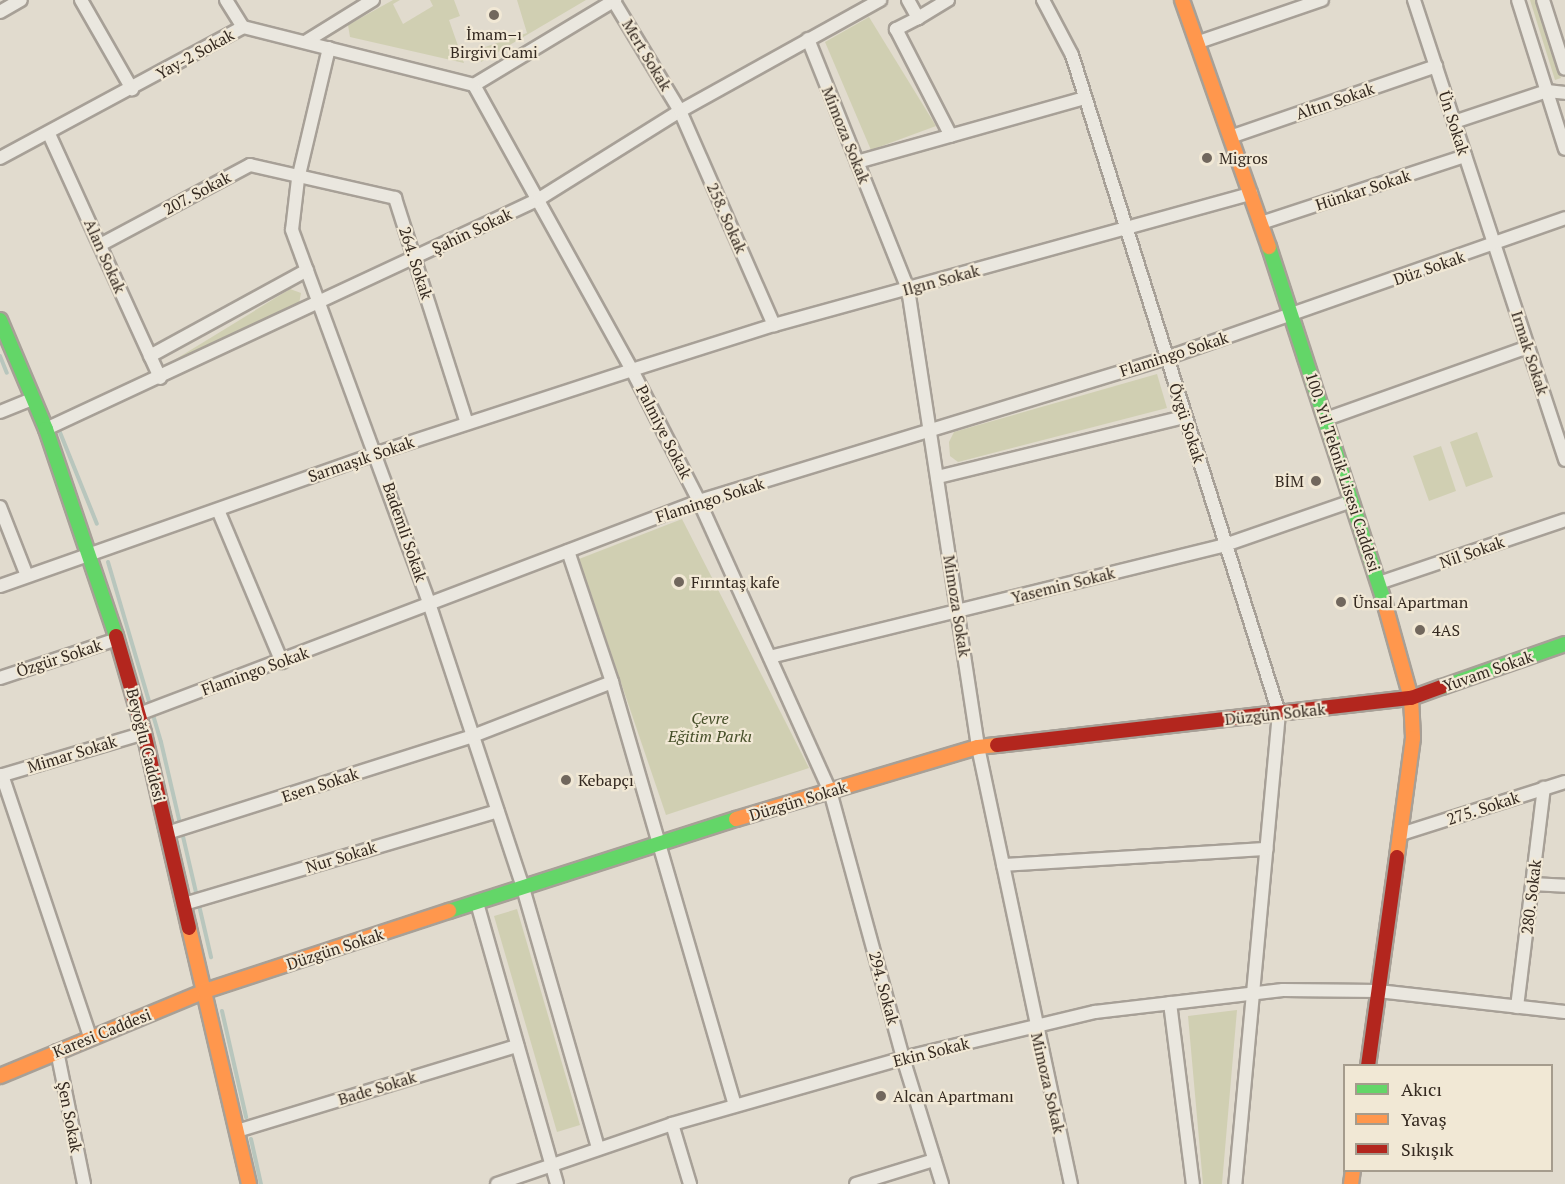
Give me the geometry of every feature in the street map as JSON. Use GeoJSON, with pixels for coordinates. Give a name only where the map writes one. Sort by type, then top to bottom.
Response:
{"type":"FeatureCollection","features":[{"type":"Feature","properties":{"kind":"main road","name":"100. Yıl Teknik Lisesi Caddesi"},"geometry":{"type":"LineString","coordinates":[[1182,0],[1233,136],[1326,419],[1378,583],[1411,698],[1413,738],[1368,1064]]}},
{"type":"Feature","properties":{"kind":"main road","name":"Beyoğlu Caddesi"},"geometry":{"type":"LineString","coordinates":[[0,320],[46,429],[92,555],[142,713],[144,733],[188,903],[205,991],[249,1184]]}},
{"type":"Feature","properties":{"kind":"main road","name":"Yuvam Sokak"},"geometry":{"type":"LineString","coordinates":[[1411,698],[1564,648]]}},
{"type":"Feature","properties":{"kind":"main road","name":"Düzgün Sokak"},"geometry":{"type":"LineString","coordinates":[[205,991],[661,842],[978,747],[1411,698]]}},
{"type":"Feature","properties":{"kind":"main road","name":"Karesi Caddesi"},"geometry":{"type":"LineString","coordinates":[[0,1076],[205,991]]}},
{"type":"Feature","properties":{"kind":"street"},"geometry":{"type":"LineString","coordinates":[[5,6],[21,0]]}},
{"type":"Feature","properties":{"kind":"street"},"geometry":{"type":"LineString","coordinates":[[81,0],[132,89]]}},
{"type":"Feature","properties":{"kind":"street"},"geometry":{"type":"LineString","coordinates":[[226,0],[243,27]]}},
{"type":"Feature","properties":{"kind":"street"},"geometry":{"type":"LineString","coordinates":[[305,42],[374,0]]}},
{"type":"Feature","properties":{"kind":"street"},"geometry":{"type":"LineString","coordinates":[[474,86],[614,0]]}},
{"type":"Feature","properties":{"kind":"street","name":"Mert Sokak"},"geometry":{"type":"LineString","coordinates":[[614,0],[680,111]]}},
{"type":"Feature","properties":{"kind":"street","name":"Şahin Sokak"},"geometry":{"type":"LineString","coordinates":[[46,429],[160,378],[319,300],[539,199],[680,111],[880,0]]}},
{"type":"Feature","properties":{"kind":"street"},"geometry":{"type":"LineString","coordinates":[[908,0],[918,18]]}},
{"type":"Feature","properties":{"kind":"street"},"geometry":{"type":"LineString","coordinates":[[948,0],[896,29],[951,136]]}},
{"type":"Feature","properties":{"kind":"street","name":"Övgü Sokak"},"geometry":{"type":"LineString","coordinates":[[1043,0],[1072,55],[1124,230],[1279,713]]}},
{"type":"Feature","properties":{"kind":"street"},"geometry":{"type":"LineString","coordinates":[[1199,42],[1322,0]]}},
{"type":"Feature","properties":{"kind":"street","name":"Ün Sokak"},"geometry":{"type":"LineString","coordinates":[[1414,0],[1494,246]]}},
{"type":"Feature","properties":{"kind":"street"},"geometry":{"type":"LineString","coordinates":[[1518,0],[1565,149]]}},
{"type":"Feature","properties":{"kind":"street"},"geometry":{"type":"LineString","coordinates":[[1543,0],[1565,69]]}},
{"type":"Feature","properties":{"kind":"street","name":"Yay-2 Sokak"},"geometry":{"type":"LineString","coordinates":[[0,158],[49,134],[243,27],[474,86]]}},
{"type":"Feature","properties":{"kind":"street","name":"Mimoza Sokak"},"geometry":{"type":"LineString","coordinates":[[807,39],[908,289],[978,747],[1035,1027],[1071,1184]]}},
{"type":"Feature","properties":{"kind":"street","name":"Bademli Sokak"},"geometry":{"type":"LineString","coordinates":[[329,48],[298,178],[292,230],[377,453],[429,603],[523,888],[598,1147]]}},
{"type":"Feature","properties":{"kind":"street","name":"Altın Sokak"},"geometry":{"type":"LineString","coordinates":[[1233,136],[1436,66]]}},
{"type":"Feature","properties":{"kind":"street","name":"Palmiye Sokak"},"geometry":{"type":"LineString","coordinates":[[474,86],[539,199],[632,370],[699,501],[830,791]]}},
{"type":"Feature","properties":{"kind":"street"},"geometry":{"type":"LineString","coordinates":[[1454,122],[1547,92],[1565,93]]}},
{"type":"Feature","properties":{"kind":"street"},"geometry":{"type":"LineString","coordinates":[[857,162],[1085,98]]}},
{"type":"Feature","properties":{"kind":"street","name":"258. Sokak"},"geometry":{"type":"LineString","coordinates":[[680,111],[774,326]]}},
{"type":"Feature","properties":{"kind":"street","name":"Alan Sokak"},"geometry":{"type":"LineString","coordinates":[[49,134],[160,378]]}},
{"type":"Feature","properties":{"kind":"street","name":"Hünkar Sokak"},"geometry":{"type":"LineString","coordinates":[[1261,223],[1465,156]]}},
{"type":"Feature","properties":{"kind":"street","name":"207. Sokak"},"geometry":{"type":"LineString","coordinates":[[100,245],[250,165],[298,178]]}},
{"type":"Feature","properties":{"kind":"street","name":"264. Sokak"},"geometry":{"type":"LineString","coordinates":[[298,178],[395,198],[467,423]]}},
{"type":"Feature","properties":{"kind":"street","name":"Ilgın Sokak"},"geometry":{"type":"LineString","coordinates":[[632,370],[774,326],[1251,194]]}},
{"type":"Feature","properties":{"kind":"street","name":"Düz Sokak"},"geometry":{"type":"LineString","coordinates":[[1292,316],[1494,246],[1565,218]]}},
{"type":"Feature","properties":{"kind":"street","name":"Irmak Sokak"},"geometry":{"type":"LineString","coordinates":[[1494,246],[1562,440],[1565,460]]}},
{"type":"Feature","properties":{"kind":"street"},"geometry":{"type":"LineString","coordinates":[[150,356],[307,270]]}},
{"type":"Feature","properties":{"kind":"street","name":"Flamingo Sokak"},"geometry":{"type":"LineString","coordinates":[[142,713],[282,662],[429,603],[699,501],[1166,358],[1292,316]]}},
{"type":"Feature","properties":{"kind":"street"},"geometry":{"type":"LineString","coordinates":[[1326,419],[1528,348]]}},
{"type":"Feature","properties":{"kind":"street","name":"Sarmaşık Sokak"},"geometry":{"type":"LineString","coordinates":[[0,586],[377,453],[632,370]]}},
{"type":"Feature","properties":{"kind":"street"},"geometry":{"type":"LineString","coordinates":[[0,412],[33,399]]}},
{"type":"Feature","properties":{"kind":"street"},"geometry":{"type":"LineString","coordinates":[[938,477],[1185,417]]}},
{"type":"Feature","properties":{"kind":"street","name":"Yasemin Sokak"},"geometry":{"type":"LineString","coordinates":[[770,657],[1225,545],[1352,501]]}},
{"type":"Feature","properties":{"kind":"street"},"geometry":{"type":"LineString","coordinates":[[0,507],[27,576]]}},
{"type":"Feature","properties":{"kind":"street"},"geometry":{"type":"LineString","coordinates":[[218,510],[282,662]]}},
{"type":"Feature","properties":{"kind":"street","name":"Nil Sokak"},"geometry":{"type":"LineString","coordinates":[[1378,583],[1565,520]]}},
{"type":"Feature","properties":{"kind":"street"},"geometry":{"type":"LineString","coordinates":[[568,551],[612,682],[661,842],[735,1106]]}},
{"type":"Feature","properties":{"kind":"street","name":"Özgür Sokak"},"geometry":{"type":"LineString","coordinates":[[0,678],[117,639]]}},
{"type":"Feature","properties":{"kind":"street","name":"Esen Sokak"},"geometry":{"type":"LineString","coordinates":[[171,832],[473,736],[612,682]]}},
{"type":"Feature","properties":{"kind":"street"},"geometry":{"type":"LineString","coordinates":[[1235,1184],[1279,713]]}},
{"type":"Feature","properties":{"kind":"street","name":"Mimar Sokak"},"geometry":{"type":"LineString","coordinates":[[1,776],[144,733]]}},
{"type":"Feature","properties":{"kind":"street"},"geometry":{"type":"LineString","coordinates":[[1,776],[90,1037]]}},
{"type":"Feature","properties":{"kind":"street","name":"275. Sokak"},"geometry":{"type":"LineString","coordinates":[[1401,834],[1565,782]]}},
{"type":"Feature","properties":{"kind":"street","name":"280. Sokak"},"geometry":{"type":"LineString","coordinates":[[1517,1007],[1544,788]]}},
{"type":"Feature","properties":{"kind":"street","name":"294. Sokak"},"geometry":{"type":"LineString","coordinates":[[830,791],[903,1058],[942,1184]]}},
{"type":"Feature","properties":{"kind":"street","name":"Nur Sokak"},"geometry":{"type":"LineString","coordinates":[[188,903],[498,811]]}},
{"type":"Feature","properties":{"kind":"street"},"geometry":{"type":"LineString","coordinates":[[1003,865],[1267,849]]}},
{"type":"Feature","properties":{"kind":"street"},"geometry":{"type":"LineString","coordinates":[[1532,884],[1565,886]]}},
{"type":"Feature","properties":{"kind":"street"},"geometry":{"type":"LineString","coordinates":[[477,903],[557,1184]]}},
{"type":"Feature","properties":{"kind":"street","name":"Ekin Sokak"},"geometry":{"type":"LineString","coordinates":[[497,1184],[598,1147],[672,1124],[903,1058],[1095,1012],[1254,993],[1378,990],[1565,1012]]}},
{"type":"Feature","properties":{"kind":"street"},"geometry":{"type":"LineString","coordinates":[[1170,1003],[1193,1184]]}},
{"type":"Feature","properties":{"kind":"street","name":"Bade Sokak"},"geometry":{"type":"LineString","coordinates":[[237,1131],[517,1046]]}},
{"type":"Feature","properties":{"kind":"street","name":"Şen Sokak"},"geometry":{"type":"LineString","coordinates":[[57,1051],[84,1184]]}},
{"type":"Feature","properties":{"kind":"street"},"geometry":{"type":"LineString","coordinates":[[672,1124],[690,1184]]}},
{"type":"Feature","properties":{"kind":"street"},"geometry":{"type":"LineString","coordinates":[[856,1184],[934,1160]]}},
{"type":"Feature","properties":{"kind":"green space"},"geometry":{"type":"Polygon","coordinates":[[[393,0],[400,0],[393,4],[403,24],[433,6],[430,0],[454,0],[460,16],[449,20],[464,63],[350,37],[348,25],[393,0]]]}},
{"type":"Feature","properties":{"kind":"green space"},"geometry":{"type":"Polygon","coordinates":[[[517,0],[586,0],[481,62],[482,48],[527,33],[517,0]]]}},
{"type":"Feature","properties":{"kind":"green space"},"geometry":{"type":"Polygon","coordinates":[[[1530,0],[1536,0],[1561,78],[1555,80],[1530,0]]]}},
{"type":"Feature","properties":{"kind":"green space"},"geometry":{"type":"Polygon","coordinates":[[[869,17],[936,126],[871,150],[825,42],[869,17]]]}},
{"type":"Feature","properties":{"kind":"green space"},"geometry":{"type":"Polygon","coordinates":[[[290,289],[301,293],[299,304],[180,361],[176,359],[290,289]]]}},
{"type":"Feature","properties":{"kind":"green space"},"geometry":{"type":"Polygon","coordinates":[[[1157,374],[1167,408],[958,462],[950,456],[949,442],[954,432],[1157,374]]]}},
{"type":"Feature","properties":{"kind":"green space"},"geometry":{"type":"Polygon","coordinates":[[[1477,432],[1493,477],[1466,487],[1450,442],[1477,432]]]}},
{"type":"Feature","properties":{"kind":"green space"},"geometry":{"type":"Polygon","coordinates":[[[1441,446],[1456,491],[1429,501],[1413,456],[1441,446]]]}},
{"type":"Feature","properties":{"kind":"green space","name":"Çevre Eğitim Parkı"},"geometry":{"type":"Polygon","coordinates":[[[682,519],[809,768],[666,815],[579,559],[682,519]]]}},
{"type":"Feature","properties":{"kind":"green space"},"geometry":{"type":"Polygon","coordinates":[[[517,909],[580,1125],[557,1132],[494,916],[517,909]]]}},
{"type":"Feature","properties":{"kind":"green space"},"geometry":{"type":"Polygon","coordinates":[[[1237,1010],[1222,1184],[1203,1184],[1188,1016],[1237,1010]]]}},
{"type":"Feature","properties":{"kind":"waterway"},"geometry":{"type":"LineString","coordinates":[[0,356],[7,373]]}},
{"type":"Feature","properties":{"kind":"waterway"},"geometry":{"type":"LineString","coordinates":[[59,430],[97,524]]}},
{"type":"Feature","properties":{"kind":"waterway"},"geometry":{"type":"LineString","coordinates":[[108,562],[161,742],[211,957]]}},
{"type":"Feature","properties":{"kind":"waterway"},"geometry":{"type":"LineString","coordinates":[[222,1011],[246,1117]]}},
{"type":"Feature","properties":{"kind":"waterway"},"geometry":{"type":"LineString","coordinates":[[251,1139],[261,1184]]}},
{"type":"Feature","properties":{"kind":"traffic: fast"},"geometry":{"type":"LineString","coordinates":[[1269,247],[1385,605]]}},
{"type":"Feature","properties":{"kind":"traffic: fast"},"geometry":{"type":"LineString","coordinates":[[0,320],[46,429],[116,636]]}},
{"type":"Feature","properties":{"kind":"traffic: fast"},"geometry":{"type":"LineString","coordinates":[[1442,687],[1565,644]]}},
{"type":"Feature","properties":{"kind":"traffic: fast"},"geometry":{"type":"LineString","coordinates":[[449,911],[736,819]]}},
{"type":"Feature","properties":{"kind":"traffic: slow"},"geometry":{"type":"LineString","coordinates":[[1182,0],[1269,247]]}},
{"type":"Feature","properties":{"kind":"traffic: slow"},"geometry":{"type":"LineString","coordinates":[[1385,605],[1411,698],[1413,738],[1397,857]]}},
{"type":"Feature","properties":{"kind":"traffic: slow"},"geometry":{"type":"LineString","coordinates":[[736,819],[978,747],[997,745]]}},
{"type":"Feature","properties":{"kind":"traffic: slow"},"geometry":{"type":"LineString","coordinates":[[0,1076],[205,991],[449,911]]}},
{"type":"Feature","properties":{"kind":"traffic: slow"},"geometry":{"type":"LineString","coordinates":[[189,928],[249,1184]]}},
{"type":"Feature","properties":{"kind":"traffic: slow"},"geometry":{"type":"LineString","coordinates":[[1351,1184],[1353,1172]]}},
{"type":"Feature","properties":{"kind":"traffic: jam"},"geometry":{"type":"LineString","coordinates":[[116,636],[144,733],[189,928]]}},
{"type":"Feature","properties":{"kind":"traffic: jam"},"geometry":{"type":"LineString","coordinates":[[997,745],[1411,698],[1442,687]]}},
{"type":"Feature","properties":{"kind":"traffic: jam"},"geometry":{"type":"LineString","coordinates":[[1368,1064],[1397,857]]}},
{"type":"Feature","properties":{"kind":"place","name":"İmam–ı Birgivi Cami"},"geometry":{"type":"Point","coordinates":[494,15]}},
{"type":"Feature","properties":{"kind":"place","name":"Migros"},"geometry":{"type":"Point","coordinates":[1207,158]}},
{"type":"Feature","properties":{"kind":"place","name":"BİM"},"geometry":{"type":"Point","coordinates":[1316,481]}},
{"type":"Feature","properties":{"kind":"place","name":"Fırıntaş kafe"},"geometry":{"type":"Point","coordinates":[679,582]}},
{"type":"Feature","properties":{"kind":"place","name":"Ünsal Apartman"},"geometry":{"type":"Point","coordinates":[1341,602]}},
{"type":"Feature","properties":{"kind":"place","name":"4AS"},"geometry":{"type":"Point","coordinates":[1420,630]}},
{"type":"Feature","properties":{"kind":"place","name":"Kebapçı"},"geometry":{"type":"Point","coordinates":[566,780]}},
{"type":"Feature","properties":{"kind":"place","name":"Alcan Apartmanı"},"geometry":{"type":"Point","coordinates":[881,1096]}}]}
